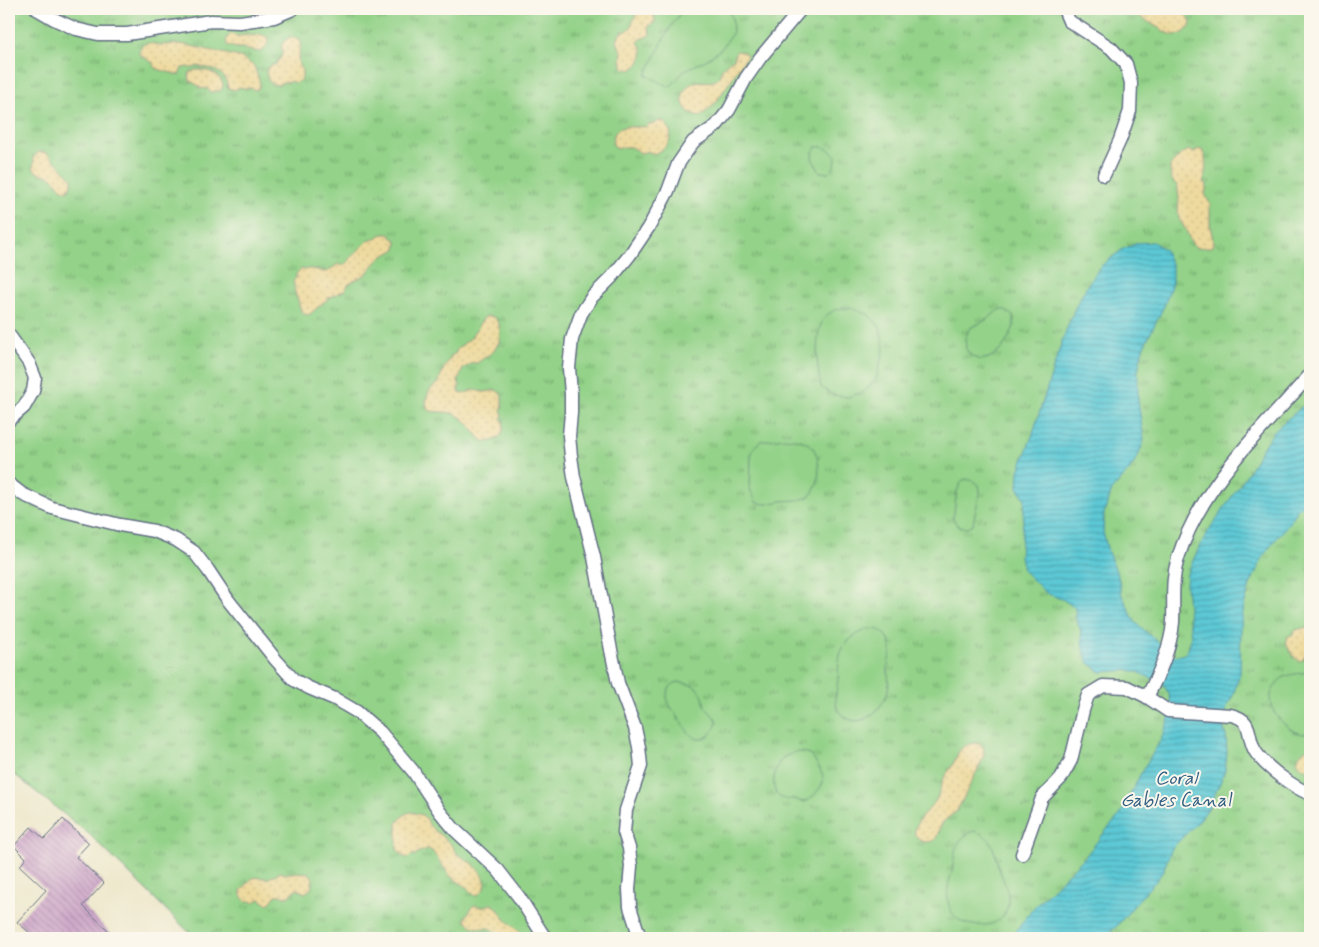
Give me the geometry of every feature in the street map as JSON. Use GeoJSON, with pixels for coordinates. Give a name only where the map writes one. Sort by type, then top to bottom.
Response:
{"type":"FeatureCollection","features":[{"type":"Feature","properties":{"kind":"lane"},"geometry":{"type":"LineString","coordinates":[[37,9],[76,29],[98,34],[126,34],[211,21],[240,22],[257,20],[274,17],[293,9]]}},
{"type":"Feature","properties":{"kind":"lane"},"geometry":{"type":"LineString","coordinates":[[640,938],[630,907],[631,866],[629,848],[624,832],[626,810],[641,766],[639,747],[635,728],[618,683],[594,557],[570,456],[571,394],[569,368],[572,339],[581,314],[592,297],[629,256],[650,225],[668,191],[678,164],[692,142],[716,126],[760,58],[801,9]]}},
{"type":"Feature","properties":{"kind":"lane"},"geometry":{"type":"LineString","coordinates":[[1064,9],[1069,21],[1111,48],[1126,64],[1131,83],[1130,111],[1120,140],[1104,175]]}},
{"type":"Feature","properties":{"kind":"lane"},"geometry":{"type":"LineString","coordinates":[[9,335],[29,363],[35,378],[33,392],[24,407],[9,420]]}},
{"type":"Feature","properties":{"kind":"lane"},"geometry":{"type":"LineString","coordinates":[[1147,697],[1169,646],[1173,622],[1172,591],[1178,559],[1190,527],[1210,494],[1234,462],[1310,375]]}},
{"type":"Feature","properties":{"kind":"lane"},"geometry":{"type":"LineString","coordinates":[[9,484],[22,494],[52,508],[120,525],[154,531],[176,540],[194,552],[228,600],[294,680],[357,712],[380,732],[413,771],[440,812],[455,830],[498,870],[519,897],[545,938]]}},
{"type":"Feature","properties":{"kind":"lane"},"geometry":{"type":"LineString","coordinates":[[1022,854],[1042,798],[1060,778],[1071,760],[1088,695],[1102,686],[1127,687],[1168,710],[1240,718],[1245,722],[1255,751],[1273,771],[1310,794]]}},
{"type":"Feature","properties":{"kind":"green space"},"geometry":{"type":"Polygon","coordinates":[[[9,9],[1310,9],[1310,938],[195,938],[89,834],[9,770],[9,9]]]}},
{"type":"Feature","properties":{"kind":"green space"},"geometry":{"type":"Polygon","coordinates":[[[685,9],[727,9],[732,17],[733,32],[722,48],[706,60],[685,70],[671,86],[666,85],[646,75],[674,22],[685,9]]]}},
{"type":"Feature","properties":{"kind":"green space"},"geometry":{"type":"Polygon","coordinates":[[[816,147],[827,149],[836,156],[834,166],[828,173],[820,172],[812,158],[816,147]]]}},
{"type":"Feature","properties":{"kind":"green space"},"geometry":{"type":"Polygon","coordinates":[[[851,308],[869,315],[880,327],[884,348],[876,379],[865,391],[848,397],[833,395],[821,387],[818,371],[817,344],[820,327],[825,317],[837,309],[851,308]]]}},
{"type":"Feature","properties":{"kind":"green space"},"geometry":{"type":"Polygon","coordinates":[[[998,310],[1005,310],[1013,316],[1014,326],[1009,338],[1001,350],[989,358],[980,360],[971,356],[966,349],[965,338],[970,328],[988,319],[998,310]]]}},
{"type":"Feature","properties":{"kind":"green space"},"geometry":{"type":"Polygon","coordinates":[[[784,438],[806,442],[812,447],[819,466],[816,487],[808,497],[802,499],[766,504],[756,502],[750,489],[751,455],[755,446],[761,441],[784,438]]]}},
{"type":"Feature","properties":{"kind":"green space"},"geometry":{"type":"Polygon","coordinates":[[[966,479],[979,485],[980,490],[973,524],[966,528],[958,526],[953,519],[957,491],[962,481],[966,479]]]}},
{"type":"Feature","properties":{"kind":"green space"},"geometry":{"type":"Polygon","coordinates":[[[868,629],[879,630],[887,636],[890,642],[889,687],[883,702],[873,714],[867,718],[854,721],[841,713],[836,704],[840,654],[850,640],[868,629]]]}},
{"type":"Feature","properties":{"kind":"green space"},"geometry":{"type":"Polygon","coordinates":[[[1310,671],[1310,733],[1301,734],[1283,723],[1272,709],[1270,699],[1271,693],[1281,679],[1289,675],[1310,671]]]}},
{"type":"Feature","properties":{"kind":"green space"},"geometry":{"type":"Polygon","coordinates":[[[678,682],[693,685],[699,690],[705,707],[717,720],[714,730],[707,737],[702,739],[694,738],[670,705],[667,693],[672,685],[678,682]]]}},
{"type":"Feature","properties":{"kind":"green space"},"geometry":{"type":"Polygon","coordinates":[[[795,752],[807,753],[812,756],[823,777],[823,783],[819,789],[805,802],[780,797],[774,789],[775,772],[779,763],[795,752]]]}},
{"type":"Feature","properties":{"kind":"green space"},"geometry":{"type":"Polygon","coordinates":[[[974,831],[981,833],[990,841],[1008,898],[1008,905],[1002,917],[988,925],[973,925],[959,920],[954,916],[949,904],[948,885],[956,848],[962,839],[974,831]]]}},
{"type":"Feature","properties":{"kind":"sand"},"geometry":{"type":"Polygon","coordinates":[[[640,9],[652,9],[655,22],[649,26],[650,35],[638,42],[642,47],[642,57],[631,70],[622,65],[621,51],[617,40],[621,32],[629,29],[640,9]]]}},
{"type":"Feature","properties":{"kind":"sand"},"geometry":{"type":"Polygon","coordinates":[[[1127,9],[1163,9],[1181,12],[1191,22],[1190,27],[1182,34],[1173,35],[1127,9]]]}},
{"type":"Feature","properties":{"kind":"sand"},"geometry":{"type":"Polygon","coordinates":[[[231,34],[253,36],[259,34],[268,38],[268,43],[260,52],[247,51],[244,48],[227,45],[228,36],[231,34]]]}},
{"type":"Feature","properties":{"kind":"sand"},"geometry":{"type":"Polygon","coordinates":[[[290,37],[299,39],[301,42],[298,61],[302,70],[302,78],[294,83],[291,81],[287,83],[285,81],[279,85],[271,84],[267,76],[268,67],[276,64],[280,59],[282,45],[290,37]]]}},
{"type":"Feature","properties":{"kind":"sand"},"geometry":{"type":"Polygon","coordinates":[[[148,43],[187,45],[240,57],[254,66],[260,85],[255,90],[240,87],[235,90],[228,88],[224,77],[217,71],[197,66],[182,68],[179,75],[157,69],[153,63],[140,55],[141,47],[148,43]]]}},
{"type":"Feature","properties":{"kind":"sand"},"geometry":{"type":"Polygon","coordinates":[[[737,51],[744,52],[747,56],[714,105],[700,117],[689,112],[684,105],[683,96],[689,85],[699,81],[711,82],[717,79],[720,76],[721,70],[728,62],[734,59],[737,51]]]}},
{"type":"Feature","properties":{"kind":"sand"},"geometry":{"type":"Polygon","coordinates":[[[196,70],[215,74],[221,80],[223,87],[220,91],[213,91],[212,93],[207,89],[199,88],[199,86],[190,81],[189,75],[190,72],[196,70]]]}},
{"type":"Feature","properties":{"kind":"sand"},"geometry":{"type":"Polygon","coordinates":[[[658,121],[663,121],[670,130],[671,135],[668,144],[660,151],[654,154],[647,151],[641,153],[630,147],[618,148],[613,145],[614,136],[619,129],[646,127],[658,121]]]}},
{"type":"Feature","properties":{"kind":"sand"},"geometry":{"type":"Polygon","coordinates":[[[1197,149],[1202,150],[1205,158],[1204,182],[1207,184],[1205,194],[1210,204],[1210,225],[1213,245],[1197,248],[1192,244],[1179,219],[1177,185],[1172,180],[1170,166],[1182,153],[1189,150],[1194,153],[1197,149]]]}},
{"type":"Feature","properties":{"kind":"sand"},"geometry":{"type":"Polygon","coordinates":[[[39,152],[48,154],[72,178],[68,191],[59,187],[51,177],[40,174],[33,168],[33,157],[39,152]]]}},
{"type":"Feature","properties":{"kind":"sand"},"geometry":{"type":"Polygon","coordinates":[[[384,234],[390,234],[396,240],[396,249],[380,258],[365,275],[353,281],[345,290],[329,298],[310,314],[307,315],[301,312],[293,281],[301,269],[327,272],[338,264],[342,266],[368,241],[384,234]]]}},
{"type":"Feature","properties":{"kind":"sand"},"geometry":{"type":"Polygon","coordinates":[[[486,316],[494,317],[499,324],[499,342],[494,351],[477,363],[472,363],[463,369],[458,381],[460,385],[458,390],[463,394],[473,390],[485,392],[496,390],[501,394],[503,429],[501,436],[493,441],[483,441],[457,415],[428,410],[426,402],[432,388],[439,383],[442,372],[452,355],[472,337],[486,316]]]}},
{"type":"Feature","properties":{"kind":"sand"},"geometry":{"type":"Polygon","coordinates":[[[1310,627],[1310,650],[1303,660],[1299,661],[1292,655],[1286,642],[1288,636],[1292,635],[1296,630],[1310,627]]]}},
{"type":"Feature","properties":{"kind":"sand"},"geometry":{"type":"Polygon","coordinates":[[[976,743],[984,749],[984,755],[957,811],[944,821],[936,839],[929,842],[921,841],[916,837],[916,826],[936,800],[945,776],[959,751],[968,744],[976,743]]]}},
{"type":"Feature","properties":{"kind":"sand"},"geometry":{"type":"Polygon","coordinates":[[[1310,747],[1310,771],[1302,768],[1297,761],[1302,752],[1310,747]]]}},
{"type":"Feature","properties":{"kind":"sand"},"geometry":{"type":"Polygon","coordinates":[[[411,812],[422,815],[427,819],[429,825],[450,843],[457,854],[473,863],[482,874],[486,883],[481,892],[475,896],[450,876],[432,851],[428,849],[411,855],[408,858],[402,856],[397,850],[397,823],[405,814],[411,812]]]}},
{"type":"Feature","properties":{"kind":"sand"},"geometry":{"type":"Polygon","coordinates":[[[281,872],[285,874],[309,873],[313,878],[311,889],[305,893],[297,889],[288,896],[276,895],[267,904],[260,899],[253,902],[242,898],[241,890],[251,879],[257,877],[269,878],[281,872]]]}},
{"type":"Feature","properties":{"kind":"sand"},"geometry":{"type":"Polygon","coordinates":[[[491,904],[527,938],[498,938],[499,936],[493,929],[476,928],[465,921],[466,916],[474,905],[482,907],[491,904]]]}},
{"type":"Feature","properties":{"kind":"water","name":"Coral Gables Canal"},"geometry":{"type":"Polygon","coordinates":[[[1153,242],[1165,250],[1172,267],[1172,282],[1165,304],[1143,348],[1138,371],[1138,401],[1144,440],[1138,457],[1112,490],[1104,513],[1103,532],[1108,552],[1118,576],[1121,593],[1135,622],[1173,656],[1187,652],[1191,637],[1186,585],[1187,574],[1196,554],[1209,530],[1244,479],[1266,442],[1277,428],[1310,400],[1310,496],[1298,509],[1263,557],[1250,585],[1241,625],[1240,673],[1227,707],[1223,726],[1226,736],[1227,753],[1225,770],[1207,810],[1172,848],[1163,871],[1156,881],[1115,928],[1102,938],[1011,938],[1035,906],[1085,857],[1121,814],[1142,771],[1161,740],[1169,719],[1171,702],[1163,684],[1130,670],[1101,672],[1088,662],[1083,648],[1081,631],[1076,619],[1075,608],[1064,600],[1046,593],[1023,570],[1020,556],[1025,499],[1018,487],[1019,471],[1062,341],[1075,308],[1088,284],[1101,266],[1123,249],[1138,243],[1153,242]]]}},
{"type":"Feature","properties":{"kind":"building"},"geometry":{"type":"Polygon","coordinates":[[[63,819],[89,843],[76,857],[104,883],[83,906],[116,938],[36,938],[17,922],[46,890],[20,866],[26,858],[14,846],[31,827],[44,839],[63,819]]]}}]}
